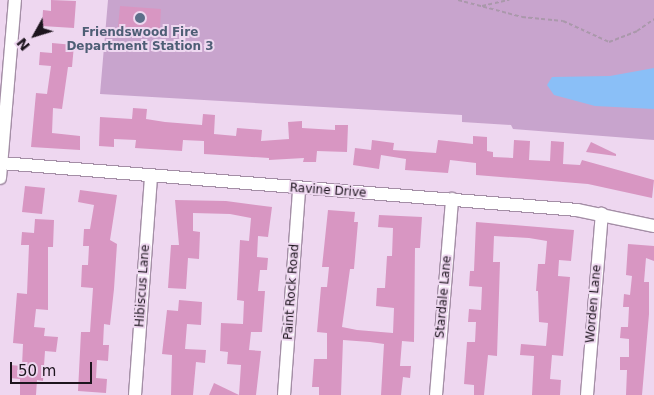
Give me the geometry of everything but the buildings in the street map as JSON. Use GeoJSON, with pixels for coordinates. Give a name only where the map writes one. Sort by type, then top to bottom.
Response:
{"type":"FeatureCollection","features":[{"type":"Feature","properties":{"kind":"street"},"geometry":{"type":"LineString","coordinates":[[0,178],[15,0]]}},
{"type":"Feature","properties":{"kind":"street","name":"Ravine Drive"},"geometry":{"type":"LineString","coordinates":[[1,164],[151,178],[452,199],[602,214],[654,226]]}},
{"type":"Feature","properties":{"kind":"street","name":"Hibiscus Lane"},"geometry":{"type":"LineString","coordinates":[[135,395],[151,178]]}},
{"type":"Feature","properties":{"kind":"street","name":"Paint Rock Road"},"geometry":{"type":"LineString","coordinates":[[284,395],[299,189]]}},
{"type":"Feature","properties":{"kind":"street","name":"Stardale Lane"},"geometry":{"type":"LineString","coordinates":[[436,395],[452,199]]}},
{"type":"Feature","properties":{"kind":"street","name":"Worden Lane"},"geometry":{"type":"LineString","coordinates":[[587,395],[602,214]]}},
{"type":"Feature","properties":{"kind":"path"},"geometry":{"type":"LineString","coordinates":[[458,0],[522,17],[563,21],[609,42],[638,31],[654,19]]}},
{"type":"Feature","properties":{"kind":"path"},"geometry":{"type":"LineString","coordinates":[[482,6],[509,0]]}},
{"type":"Feature","properties":{"kind":"shaded area"},"geometry":{"type":"Polygon","coordinates":[[[108,0],[654,0],[654,140],[513,129],[511,125],[462,122],[462,115],[100,94],[108,0]]]}},
{"type":"Feature","properties":{"kind":"water"},"geometry":{"type":"Polygon","coordinates":[[[654,68],[654,109],[595,106],[554,95],[547,85],[552,77],[610,76],[654,68]]]}},
{"type":"Feature","properties":{"kind":"place","name":"Friendswood Fire Department Station 3"},"geometry":{"type":"Point","coordinates":[140,18]}}]}
